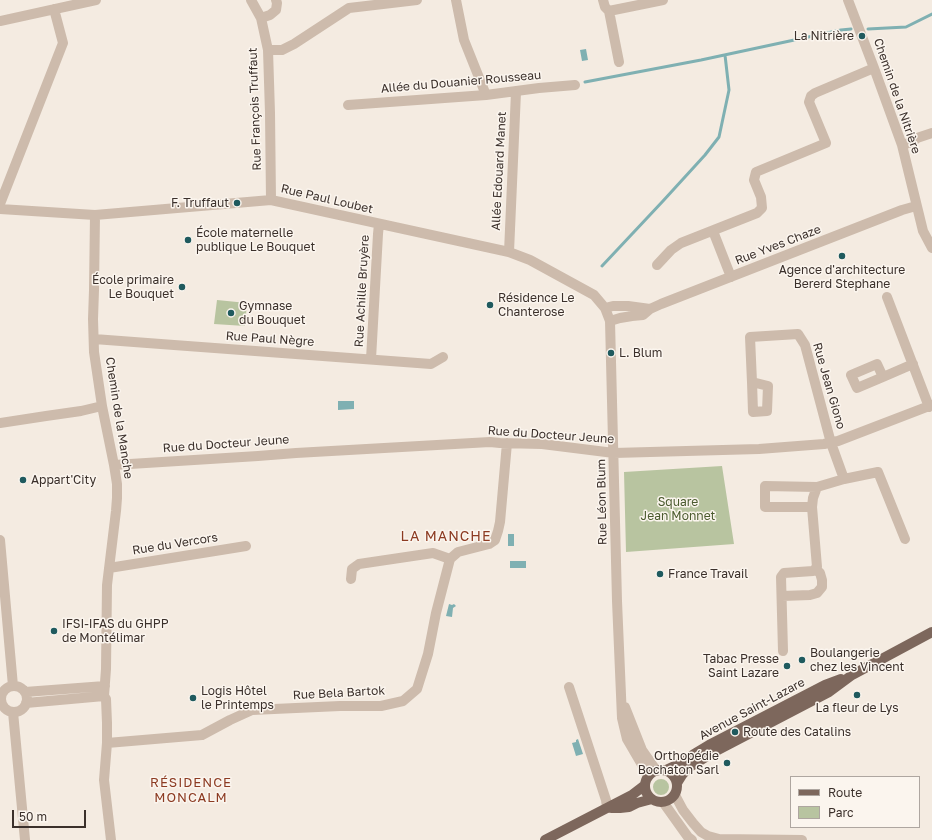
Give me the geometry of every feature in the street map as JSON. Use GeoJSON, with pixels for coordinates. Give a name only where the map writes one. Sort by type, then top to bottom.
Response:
{"type":"FeatureCollection","features":[{"type":"Feature","properties":{"kind":"main road","name":"Avenue Saint-Lazare"},"geometry":{"type":"LineString","coordinates":[[661,770],[683,762],[694,754],[825,685],[852,675],[932,632]]}},
{"type":"Feature","properties":{"kind":"main road","name":"Avenue Saint-Lazare"},"geometry":{"type":"LineString","coordinates":[[677,783],[688,768],[714,752],[829,692],[852,675]]}},
{"type":"Feature","properties":{"kind":"main road"},"geometry":{"type":"LineString","coordinates":[[545,840],[632,795],[646,781],[653,771],[661,770],[672,773],[676,778],[677,783],[675,795],[670,800],[658,802],[648,795],[646,781]]}},
{"type":"Feature","properties":{"kind":"main road"},"geometry":{"type":"LineString","coordinates":[[607,808],[629,807],[636,803],[652,799]]}},
{"type":"Feature","properties":{"kind":"street"},"geometry":{"type":"LineString","coordinates":[[0,21],[96,0]]}},
{"type":"Feature","properties":{"kind":"street","name":"Rue François Truffaut"},"geometry":{"type":"LineString","coordinates":[[251,0],[261,18],[268,50],[271,200]]}},
{"type":"Feature","properties":{"kind":"street"},"geometry":{"type":"LineString","coordinates":[[261,18],[270,15],[276,10],[276,0]]}},
{"type":"Feature","properties":{"kind":"street"},"geometry":{"type":"LineString","coordinates":[[268,50],[282,50],[294,44],[349,8],[417,0]]}},
{"type":"Feature","properties":{"kind":"street"},"geometry":{"type":"LineString","coordinates":[[456,0],[464,40],[486,95]]}},
{"type":"Feature","properties":{"kind":"street"},"geometry":{"type":"LineString","coordinates":[[603,0],[605,7],[609,11],[619,62]]}},
{"type":"Feature","properties":{"kind":"street"},"geometry":{"type":"LineString","coordinates":[[609,11],[626,4],[663,0]]}},
{"type":"Feature","properties":{"kind":"street","name":"Chemin de la Nitrière"},"geometry":{"type":"LineString","coordinates":[[848,0],[902,145],[923,231],[932,248]]}},
{"type":"Feature","properties":{"kind":"street"},"geometry":{"type":"LineString","coordinates":[[0,204],[63,43],[54,9]]}},
{"type":"Feature","properties":{"kind":"street"},"geometry":{"type":"LineString","coordinates":[[657,265],[671,250],[681,243],[757,213],[762,208],[761,197],[754,180],[756,172],[826,143],[810,102],[810,96],[874,68]]}},
{"type":"Feature","properties":{"kind":"street","name":"Allée du Douanier Rousseau"},"geometry":{"type":"LineString","coordinates":[[348,105],[486,95],[575,85]]}},
{"type":"Feature","properties":{"kind":"street","name":"Allée Edouard Manet"},"geometry":{"type":"LineString","coordinates":[[509,252],[516,92]]}},
{"type":"Feature","properties":{"kind":"street"},"geometry":{"type":"LineString","coordinates":[[902,145],[932,134]]}},
{"type":"Feature","properties":{"kind":"street","name":"Rue Paul Loubet"},"geometry":{"type":"LineString","coordinates":[[0,209],[95,215],[271,200],[509,252],[530,260],[594,294],[605,308]]}},
{"type":"Feature","properties":{"kind":"street","name":"Rue Yves Chaze"},"geometry":{"type":"LineString","coordinates":[[610,321],[643,315],[650,309],[902,210],[916,206]]}},
{"type":"Feature","properties":{"kind":"street","name":"Chemin de la Manche"},"geometry":{"type":"LineString","coordinates":[[95,215],[93,319],[94,352],[102,406],[117,484],[117,498],[107,585],[105,691],[107,743],[104,780],[111,840]]}},
{"type":"Feature","properties":{"kind":"street","name":"Rue Achille Bruyère"},"geometry":{"type":"LineString","coordinates":[[371,359],[379,224]]}},
{"type":"Feature","properties":{"kind":"street"},"geometry":{"type":"LineString","coordinates":[[713,231],[731,277]]}},
{"type":"Feature","properties":{"kind":"street"},"geometry":{"type":"LineString","coordinates":[[886,297],[931,406]]}},
{"type":"Feature","properties":{"kind":"street","name":"Rue Yves Chaze"},"geometry":{"type":"LineString","coordinates":[[605,308],[613,306],[628,306],[650,309]]}},
{"type":"Feature","properties":{"kind":"street","name":"Rue Léon Blum"},"geometry":{"type":"LineString","coordinates":[[605,308],[610,321],[622,718],[627,739],[641,763],[646,781]]}},
{"type":"Feature","properties":{"kind":"street","name":"Rue Jean Giono"},"geometry":{"type":"LineString","coordinates":[[752,382],[750,337],[798,334],[805,345],[831,443]]}},
{"type":"Feature","properties":{"kind":"street","name":"Rue Paul Nègre"},"geometry":{"type":"LineString","coordinates":[[94,339],[432,364],[443,357]]}},
{"type":"Feature","properties":{"kind":"street"},"geometry":{"type":"LineString","coordinates":[[883,377],[913,364]]}},
{"type":"Feature","properties":{"kind":"street"},"geometry":{"type":"LineString","coordinates":[[0,423],[82,411],[102,406]]}},
{"type":"Feature","properties":{"kind":"street","name":"Rue du Docteur Jeune"},"geometry":{"type":"LineString","coordinates":[[114,465],[482,442],[542,444],[614,453],[759,448],[831,443],[931,406]]}},
{"type":"Feature","properties":{"kind":"street"},"geometry":{"type":"LineString","coordinates":[[352,579],[352,569],[359,564],[433,553],[450,559],[458,552],[489,544],[495,540],[500,522],[507,443]]}},
{"type":"Feature","properties":{"kind":"street"},"geometry":{"type":"LineString","coordinates":[[831,443],[844,480]]}},
{"type":"Feature","properties":{"kind":"street"},"geometry":{"type":"LineString","coordinates":[[812,507],[765,507],[766,486],[817,487],[878,472],[905,539]]}},
{"type":"Feature","properties":{"kind":"street"},"geometry":{"type":"LineString","coordinates":[[783,651],[782,577],[784,574],[813,571],[817,567],[812,498],[817,487]]}},
{"type":"Feature","properties":{"kind":"street"},"geometry":{"type":"LineString","coordinates":[[0,540],[13,686]]}},
{"type":"Feature","properties":{"kind":"street","name":"Rue du Vercors"},"geometry":{"type":"LineString","coordinates":[[109,568],[246,546]]}},
{"type":"Feature","properties":{"kind":"street","name":"Rue Bela Bartok"},"geometry":{"type":"LineString","coordinates":[[107,743],[202,735],[252,710],[340,706],[381,706],[403,701],[417,689],[428,654],[436,613],[450,559]]}},
{"type":"Feature","properties":{"kind":"street"},"geometry":{"type":"LineString","coordinates":[[782,596],[810,595],[817,593],[822,587],[822,580],[820,573],[815,569]]}},
{"type":"Feature","properties":{"kind":"street"},"geometry":{"type":"LineString","coordinates":[[13,686],[20,688],[27,696],[24,707],[13,712],[7,710],[1,704],[1,696],[2,692],[13,686]]}},
{"type":"Feature","properties":{"kind":"street"},"geometry":{"type":"LineString","coordinates":[[569,687],[606,800],[607,808]]}},
{"type":"Feature","properties":{"kind":"street"},"geometry":{"type":"LineString","coordinates":[[25,692],[105,691]]}},
{"type":"Feature","properties":{"kind":"street"},"geometry":{"type":"LineString","coordinates":[[26,703],[105,691]]}},
{"type":"Feature","properties":{"kind":"street","name":"Rue Léon Blum"},"geometry":{"type":"LineString","coordinates":[[621,697],[642,750],[661,770]]}},
{"type":"Feature","properties":{"kind":"street"},"geometry":{"type":"LineString","coordinates":[[13,712],[25,840]]}},
{"type":"Feature","properties":{"kind":"street"},"geometry":{"type":"LineString","coordinates":[[675,795],[683,810],[704,836],[719,839],[802,840]]}},
{"type":"Feature","properties":{"kind":"street"},"geometry":{"type":"LineString","coordinates":[[663,802],[688,837],[692,840]]}},
{"type":"Feature","properties":{"kind":"green space","name":"Gymnase du Bouquet"},"geometry":{"type":"Polygon","coordinates":[[[217,300],[247,303],[245,326],[214,324],[217,300]]]}},
{"type":"Feature","properties":{"kind":"green space","name":"Square Jean Monnet"},"geometry":{"type":"Polygon","coordinates":[[[722,466],[734,544],[626,552],[624,472],[722,466]]]}},
{"type":"Feature","properties":{"kind":"green space"},"geometry":{"type":"Polygon","coordinates":[[[658,779],[664,779],[669,784],[667,793],[664,795],[658,795],[653,790],[653,784],[658,779]]]}},
{"type":"Feature","properties":{"kind":"water"},"geometry":{"type":"Polygon","coordinates":[[[586,49],[588,60],[582,61],[580,50],[586,49]]]}},
{"type":"Feature","properties":{"kind":"water"},"geometry":{"type":"Polygon","coordinates":[[[338,401],[354,401],[354,409],[338,410],[338,401]]]}},
{"type":"Feature","properties":{"kind":"water"},"geometry":{"type":"Polygon","coordinates":[[[508,534],[514,534],[514,546],[508,546],[508,534]]]}},
{"type":"Feature","properties":{"kind":"water"},"geometry":{"type":"Polygon","coordinates":[[[510,561],[526,561],[526,568],[510,568],[510,561]]]}},
{"type":"Feature","properties":{"kind":"water"},"geometry":{"type":"Polygon","coordinates":[[[449,604],[454,604],[456,606],[453,608],[452,617],[446,616],[449,604]]]}},
{"type":"Feature","properties":{"kind":"water"},"geometry":{"type":"Polygon","coordinates":[[[578,739],[583,754],[576,756],[572,743],[576,742],[578,739]]]}},
{"type":"Feature","properties":{"kind":"waterway"},"geometry":{"type":"LineString","coordinates":[[868,29],[906,27],[932,14]]}},
{"type":"Feature","properties":{"kind":"waterway"},"geometry":{"type":"LineString","coordinates":[[585,82],[851,29]]}},
{"type":"Feature","properties":{"kind":"waterway"},"geometry":{"type":"LineString","coordinates":[[602,266],[705,155],[719,137],[729,90],[725,55]]}},
{"type":"Feature","properties":{"kind":"place","name":"La Nitrière"},"geometry":{"type":"Point","coordinates":[862,36]}},
{"type":"Feature","properties":{"kind":"place","name":"F. Truffaut"},"geometry":{"type":"Point","coordinates":[237,203]}},
{"type":"Feature","properties":{"kind":"place","name":"École maternelle publique Le Bouquet"},"geometry":{"type":"Point","coordinates":[188,240]}},
{"type":"Feature","properties":{"kind":"place","name":"Agence d'architecture Bererd Stephane"},"geometry":{"type":"Point","coordinates":[842,256]}},
{"type":"Feature","properties":{"kind":"place","name":"École primaire Le Bouquet"},"geometry":{"type":"Point","coordinates":[182,287]}},
{"type":"Feature","properties":{"kind":"place","name":"Résidence Le Chanterose"},"geometry":{"type":"Point","coordinates":[490,305]}},
{"type":"Feature","properties":{"kind":"place","name":"Gymnase du Bouquet"},"geometry":{"type":"Point","coordinates":[231,313]}},
{"type":"Feature","properties":{"kind":"place","name":"L. Blum"},"geometry":{"type":"Point","coordinates":[611,353]}},
{"type":"Feature","properties":{"kind":"place","name":"Appart'City"},"geometry":{"type":"Point","coordinates":[23,480]}},
{"type":"Feature","properties":{"kind":"place","name":"France Travail"},"geometry":{"type":"Point","coordinates":[660,574]}},
{"type":"Feature","properties":{"kind":"place","name":"IFSI-IFAS du GHPP de Montélimar"},"geometry":{"type":"Point","coordinates":[54,631]}},
{"type":"Feature","properties":{"kind":"place","name":"Boulangerie chez les Vincent"},"geometry":{"type":"Point","coordinates":[802,660]}},
{"type":"Feature","properties":{"kind":"place","name":"Tabac Presse Saint Lazare"},"geometry":{"type":"Point","coordinates":[787,666]}},
{"type":"Feature","properties":{"kind":"place","name":"La fleur de Lys"},"geometry":{"type":"Point","coordinates":[857,695]}},
{"type":"Feature","properties":{"kind":"place","name":"Logis Hôtel le Printemps"},"geometry":{"type":"Point","coordinates":[193,698]}},
{"type":"Feature","properties":{"kind":"place","name":"Route des Catalins"},"geometry":{"type":"Point","coordinates":[735,732]}},
{"type":"Feature","properties":{"kind":"place","name":"Orthopédie Bochaton Sarl"},"geometry":{"type":"Point","coordinates":[727,763]}},
{"type":"Feature","properties":{"kind":"district","name":"LA MANCHE"},"geometry":{"type":"Point","coordinates":[446,537]}},
{"type":"Feature","properties":{"kind":"district","name":"RÉSIDENCE MONCALM"},"geometry":{"type":"Point","coordinates":[191,790]}}]}
